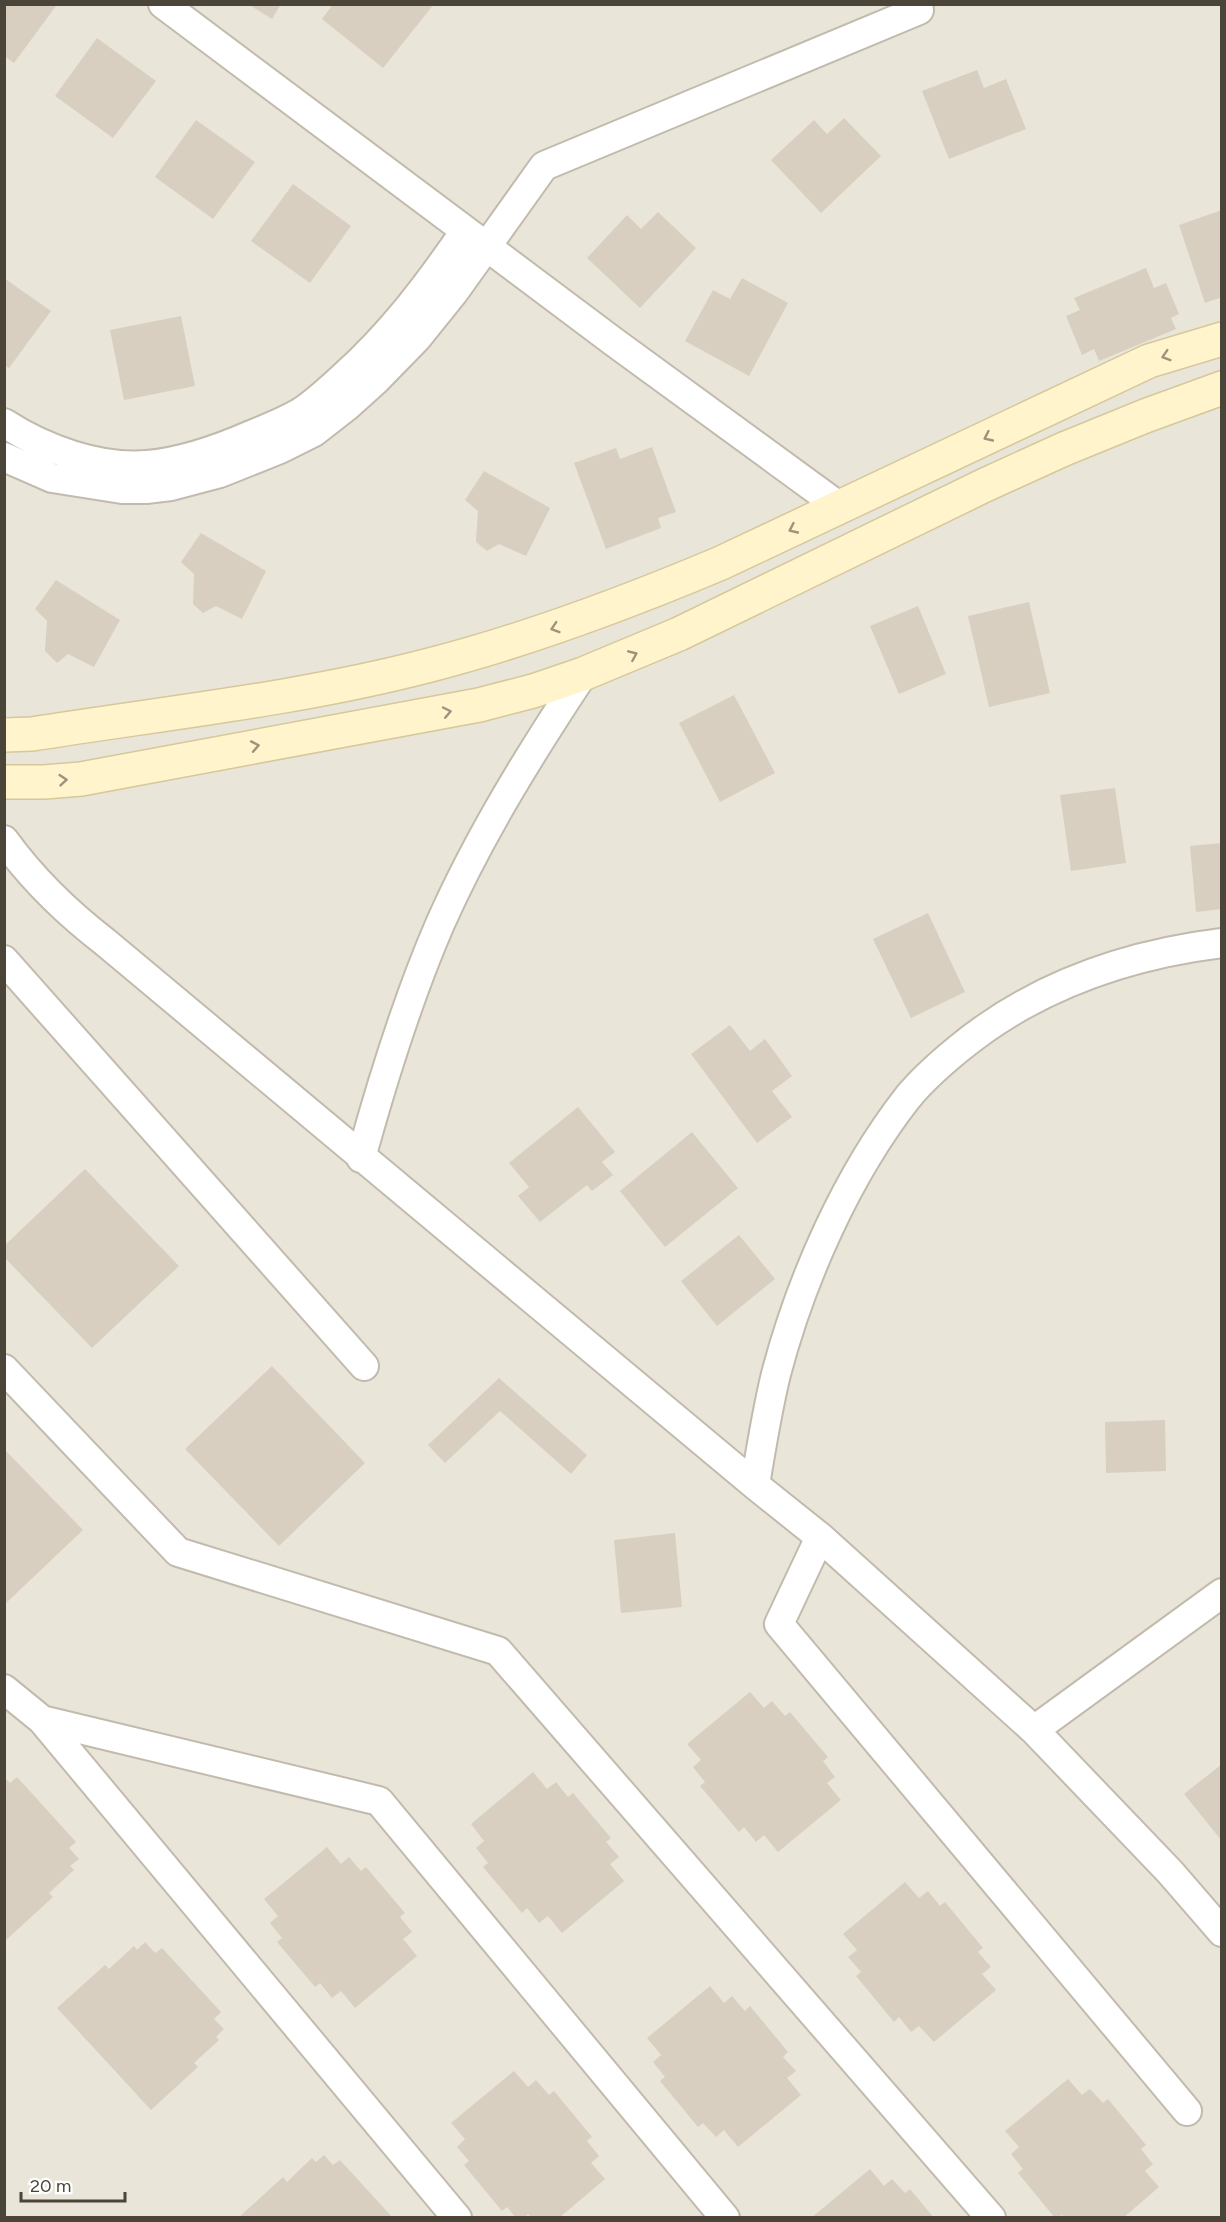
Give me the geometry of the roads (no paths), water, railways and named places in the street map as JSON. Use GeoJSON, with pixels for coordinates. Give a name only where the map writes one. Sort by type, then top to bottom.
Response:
{"type":"FeatureCollection","features":[{"type":"Feature","properties":{"kind":"street"},"geometry":{"type":"LineString","coordinates":[[163,4],[623,349],[840,507]]}},
{"type":"Feature","properties":{"kind":"street"},"geometry":{"type":"LineString","coordinates":[[4,423],[64,451],[98,461],[123,465],[167,462],[237,441],[301,412],[359,363],[398,322],[434,278],[476,238],[544,166],[922,6]]}},
{"type":"Feature","properties":{"kind":"street"},"geometry":{"type":"LineString","coordinates":[[4,457],[52,478],[122,489],[147,489],[171,486],[220,473],[280,449],[314,432],[376,380],[417,338],[454,292],[476,238]]}},
{"type":"Feature","properties":{"kind":"street"},"geometry":{"type":"LineString","coordinates":[[4,735],[32,734],[339,686],[429,665],[567,624],[640,597],[721,562],[1149,362],[1221,339]]}},
{"type":"Feature","properties":{"kind":"street"},"geometry":{"type":"LineString","coordinates":[[4,782],[81,779],[369,725],[424,717],[522,694],[582,674],[679,634],[1064,449],[1221,388]]}},
{"type":"Feature","properties":{"kind":"street"},"geometry":{"type":"LineString","coordinates":[[361,1158],[383,1078],[409,1000],[440,924],[499,807],[532,750],[582,674]]}},
{"type":"Feature","properties":{"kind":"street"},"geometry":{"type":"LineString","coordinates":[[4,840],[47,892],[75,918],[361,1158],[820,1537],[1034,1730],[1170,1872],[1221,1932]]}},
{"type":"Feature","properties":{"kind":"street"},"geometry":{"type":"LineString","coordinates":[[755,1485],[776,1374],[792,1321],[812,1268],[858,1175],[909,1096],[940,1064],[975,1035],[1004,1015],[1035,998],[1115,965],[1184,948],[1221,943]]}},
{"type":"Feature","properties":{"kind":"street"},"geometry":{"type":"LineString","coordinates":[[4,960],[364,1366]]}},
{"type":"Feature","properties":{"kind":"street"},"geometry":{"type":"LineString","coordinates":[[4,1368],[178,1552],[498,1651],[991,2217]]}},
{"type":"Feature","properties":{"kind":"street"},"geometry":{"type":"LineString","coordinates":[[820,1537],[779,1624],[1187,2111]]}},
{"type":"Feature","properties":{"kind":"street"},"geometry":{"type":"LineString","coordinates":[[1034,1730],[1221,1593]]}},
{"type":"Feature","properties":{"kind":"street"},"geometry":{"type":"LineString","coordinates":[[4,1689],[42,1720],[457,2217]]}},
{"type":"Feature","properties":{"kind":"street"},"geometry":{"type":"LineString","coordinates":[[42,1720],[378,1801],[725,2217]]}}]}
